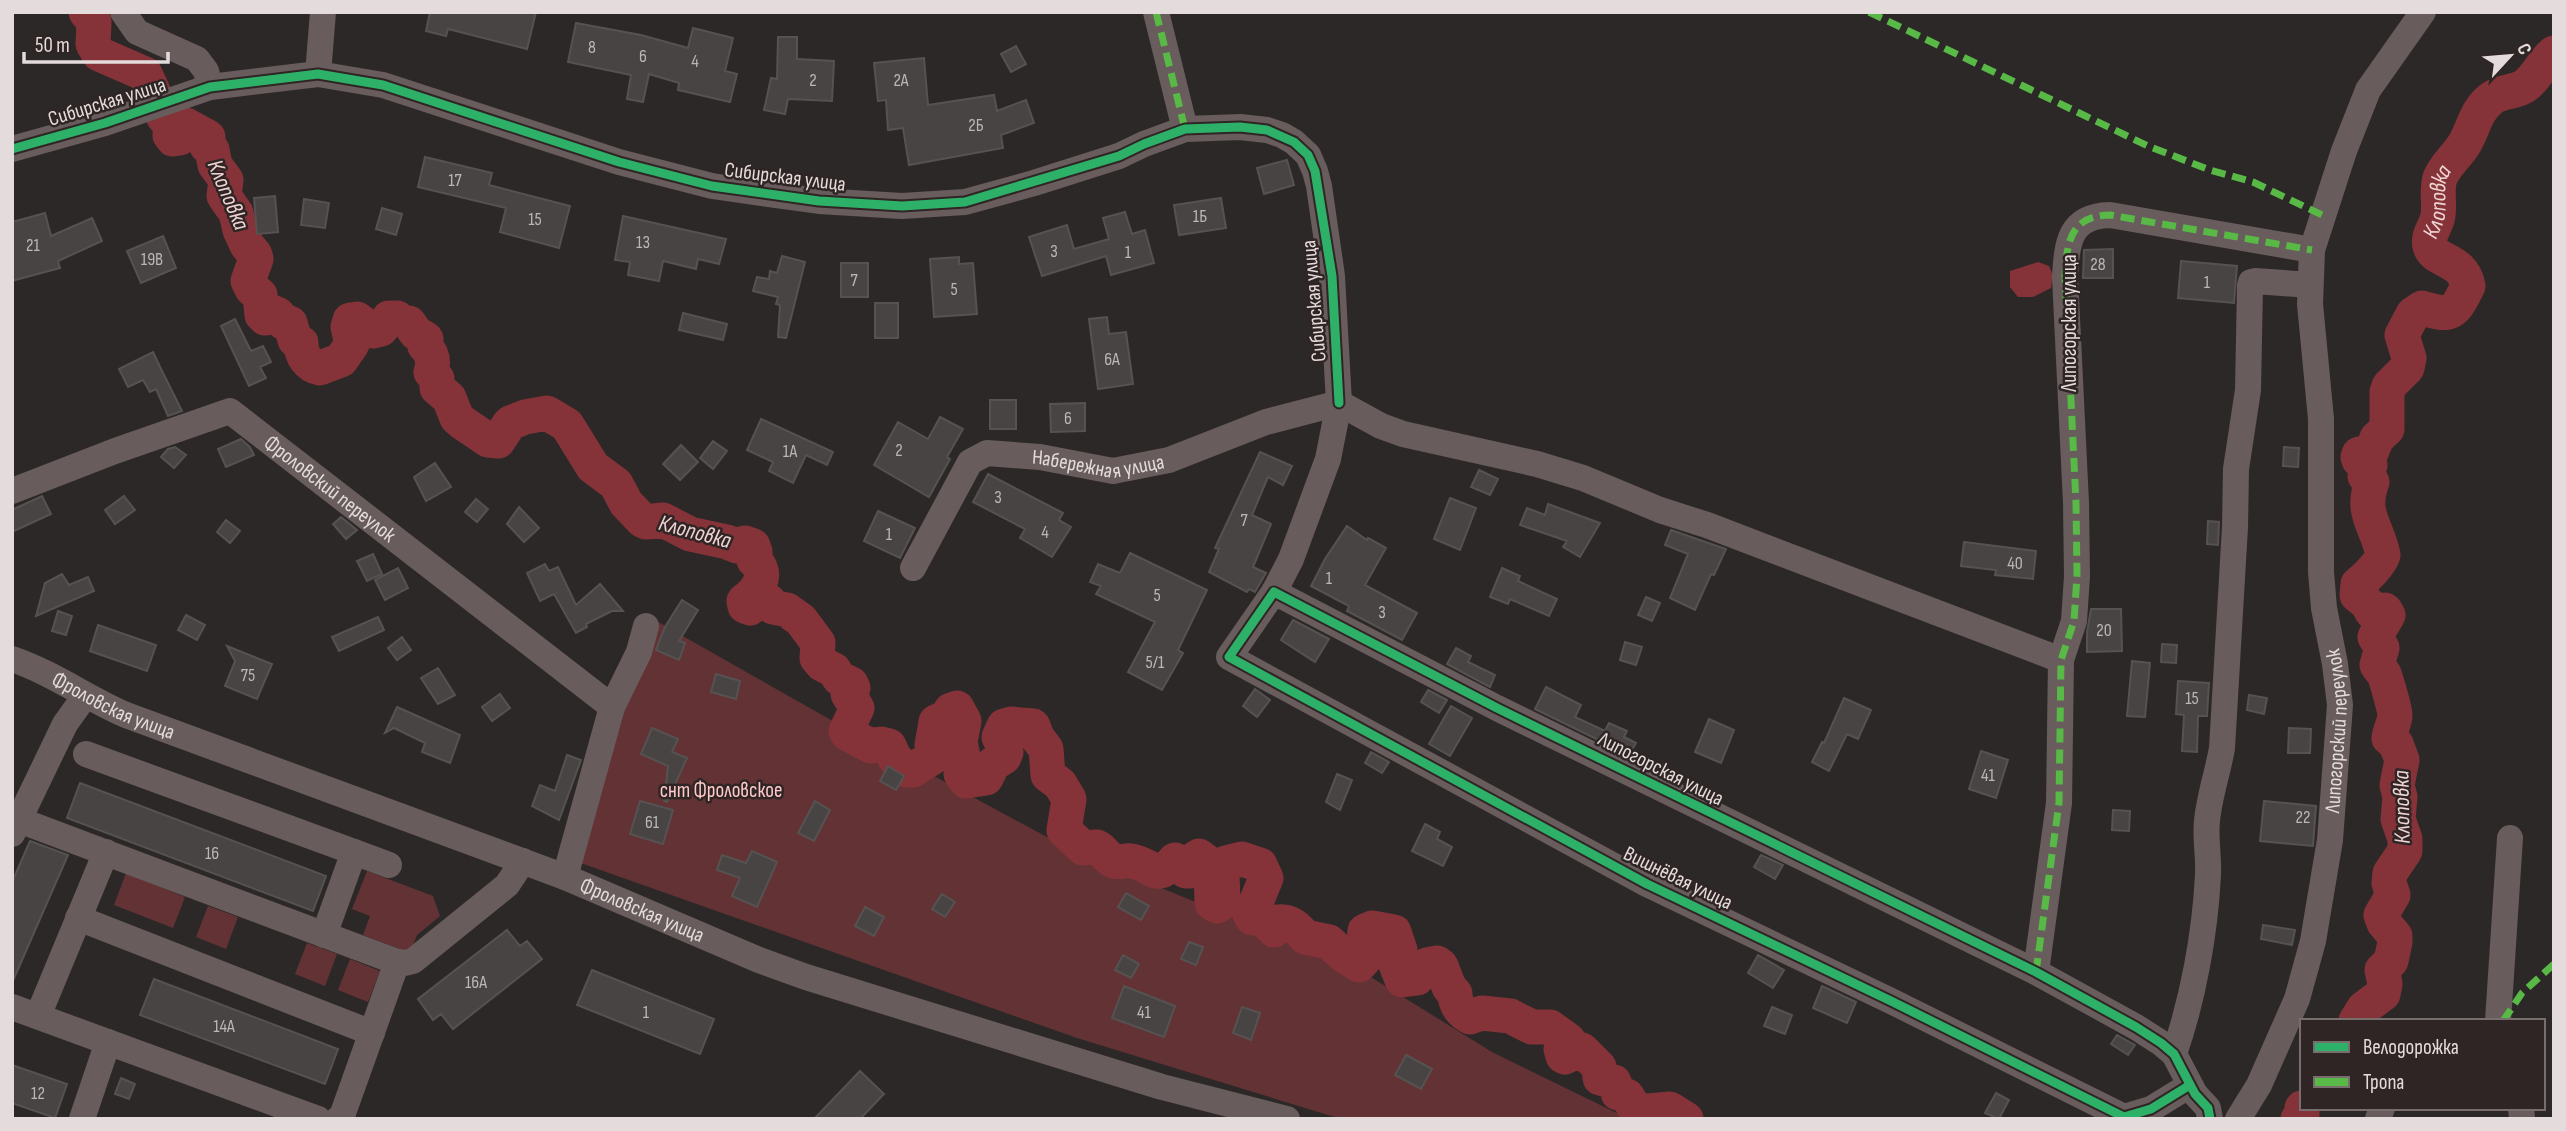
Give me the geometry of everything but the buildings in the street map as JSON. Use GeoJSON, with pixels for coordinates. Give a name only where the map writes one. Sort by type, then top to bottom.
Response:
{"type":"FeatureCollection","features":[{"type":"Feature","properties":{"kind":"street"},"geometry":{"type":"LineString","coordinates":[[123,12],[137,32],[197,59],[206,71],[210,88]]}},
{"type":"Feature","properties":{"kind":"street"},"geometry":{"type":"LineString","coordinates":[[318,74],[323,12]]}},
{"type":"Feature","properties":{"kind":"street"},"geometry":{"type":"LineString","coordinates":[[1156,12],[1185,129]]}},
{"type":"Feature","properties":{"kind":"street","name":"Липогорский переулок"},"geometry":{"type":"LineString","coordinates":[[2244,1110],[2259,1085],[2297,999],[2314,941],[2330,840],[2339,723],[2339,687],[2324,608],[2321,572],[2321,419],[2312,330],[2312,250],[2344,151],[2368,90],[2423,12]]}},
{"type":"Feature","properties":{"kind":"street","name":"Сибирская улица"},"geometry":{"type":"LineString","coordinates":[[12,149],[105,123],[210,88],[318,74],[383,85],[619,162],[712,186],[819,201],[902,206],[977,199],[1119,156],[1185,129],[1240,127],[1267,130],[1294,142],[1308,155],[1319,186],[1332,276],[1339,403],[1335,431],[1317,492],[1291,559],[1274,592]]}},
{"type":"Feature","properties":{"kind":"street","name":"Липогорская улица"},"geometry":{"type":"LineString","coordinates":[[1274,592],[1497,708],[2036,972],[2059,803],[2061,660],[2074,621],[2077,576],[2065,277],[2066,255],[2074,232],[2080,223],[2098,215],[2110,215],[2312,250]]}},
{"type":"Feature","properties":{"kind":"street"},"geometry":{"type":"LineString","coordinates":[[2174,1054],[2185,1024],[2194,978],[2208,881],[2207,824],[2222,748],[2236,469],[2248,390],[2250,286],[2251,282],[2255,281],[2310,285]]}},
{"type":"Feature","properties":{"kind":"street"},"geometry":{"type":"LineString","coordinates":[[1339,403],[1381,426],[1403,434],[1537,464],[1583,478],[1660,510],[1707,525],[2061,660]]}},
{"type":"Feature","properties":{"kind":"street","name":"Набережная улица"},"geometry":{"type":"LineString","coordinates":[[913,568],[970,462],[987,453],[1040,457],[1113,471],[1169,460],[1266,422],[1339,403]]}},
{"type":"Feature","properties":{"kind":"street","name":"Фроловский переулок"},"geometry":{"type":"LineString","coordinates":[[12,491],[230,411],[612,707]]}},
{"type":"Feature","properties":{"kind":"street","name":"Вишнёвая улица"},"geometry":{"type":"LineString","coordinates":[[1274,592],[1229,657],[1647,884],[2124,1117],[2151,1109],[2190,1085]]}},
{"type":"Feature","properties":{"kind":"street"},"geometry":{"type":"LineString","coordinates":[[565,877],[612,707],[639,652],[646,626]]}},
{"type":"Feature","properties":{"kind":"street","name":"Фроловская улица"},"geometry":{"type":"LineString","coordinates":[[12,659],[44,671],[85,696],[126,715],[565,877],[759,960],[827,984],[1162,1087],[1287,1119]]}},
{"type":"Feature","properties":{"kind":"street"},"geometry":{"type":"LineString","coordinates":[[85,696],[65,724],[16,827],[106,852],[405,963],[413,961],[508,885],[523,862]]}},
{"type":"Feature","properties":{"kind":"street"},"geometry":{"type":"LineString","coordinates":[[86,754],[389,865]]}},
{"type":"Feature","properties":{"kind":"street"},"geometry":{"type":"LineString","coordinates":[[2498,1019],[2510,838]]}},
{"type":"Feature","properties":{"kind":"street"},"geometry":{"type":"LineString","coordinates":[[38,1016],[106,852]]}},
{"type":"Feature","properties":{"kind":"street"},"geometry":{"type":"LineString","coordinates":[[324,935],[354,852]]}},
{"type":"Feature","properties":{"kind":"street"},"geometry":{"type":"LineString","coordinates":[[78,918],[372,1033]]}},
{"type":"Feature","properties":{"kind":"street"},"geometry":{"type":"LineString","coordinates":[[338,1119],[342,1116],[397,962]]}},
{"type":"Feature","properties":{"kind":"street"},"geometry":{"type":"LineString","coordinates":[[2036,972],[2161,1043],[2174,1054],[2209,1113],[2244,1110]]}},
{"type":"Feature","properties":{"kind":"street"},"geometry":{"type":"LineString","coordinates":[[12,1007],[318,1119]]}},
{"type":"Feature","properties":{"kind":"street"},"geometry":{"type":"LineString","coordinates":[[82,1119],[108,1042]]}},
{"type":"Feature","properties":{"kind":"green space","name":"снт Фроловское"},"geometry":{"type":"Polygon","coordinates":[[[658,622],[838,724],[1080,855],[1353,966],[1492,1052],[1629,1119],[1341,1119],[1077,1038],[575,861],[622,710],[658,622]]]}},
{"type":"Feature","properties":{"kind":"green space"},"geometry":{"type":"Polygon","coordinates":[[[367,871],[433,896],[440,916],[417,935],[412,948],[405,951],[363,935],[370,916],[352,909],[367,871]]]}},
{"type":"Feature","properties":{"kind":"green space"},"geometry":{"type":"Polygon","coordinates":[[[126,873],[185,897],[173,928],[114,905],[126,873]]]}},
{"type":"Feature","properties":{"kind":"green space"},"geometry":{"type":"Polygon","coordinates":[[[208,906],[238,917],[226,949],[196,937],[208,906]]]}},
{"type":"Feature","properties":{"kind":"green space"},"geometry":{"type":"Polygon","coordinates":[[[307,943],[337,954],[325,986],[295,974],[307,943]]]}},
{"type":"Feature","properties":{"kind":"green space"},"geometry":{"type":"Polygon","coordinates":[[[350,959],[380,971],[368,1002],[338,990],[350,959]]]}},
{"type":"Feature","properties":{"kind":"shaded area"},"geometry":{"type":"Polygon","coordinates":[[[2038,262],[2049,266],[2053,275],[2051,288],[2033,297],[2018,297],[2010,287],[2010,271],[2038,262]]]}},
{"type":"Feature","properties":{"kind":"waterway","name":"Клоповка"},"geometry":{"type":"LineString","coordinates":[[86,12],[94,22],[93,44],[99,54],[145,74],[156,98]]}},
{"type":"Feature","properties":{"kind":"waterway","name":"Клоповка"},"geometry":{"type":"LineString","coordinates":[[2357,1019],[2364,1008],[2383,994],[2385,984],[2382,970],[2391,961],[2395,936],[2381,915],[2393,895],[2389,883],[2390,873],[2405,851],[2405,839],[2398,819],[2400,797],[2397,785],[2402,760],[2396,744],[2389,738],[2395,714],[2384,674],[2377,665],[2382,648],[2375,637],[2388,615],[2385,610],[2372,612],[2367,603],[2357,595],[2358,584],[2383,555],[2369,511],[2372,482],[2365,476],[2370,465],[2358,457],[2359,454],[2371,453],[2377,438],[2387,429],[2387,392],[2389,386],[2407,368],[2409,358],[2402,335],[2413,314],[2422,308],[2440,312],[2451,311],[2459,303],[2468,286],[2461,270],[2437,255],[2430,246],[2438,215],[2438,188],[2442,173],[2465,143],[2479,113],[2487,103],[2496,95],[2526,85],[2554,53]]}},
{"type":"Feature","properties":{"kind":"waterway","name":"Клоповка"},"geometry":{"type":"LineString","coordinates":[[163,116],[171,126],[170,135],[173,139],[180,138],[186,125],[208,137],[207,146],[212,150],[215,165],[226,180],[224,196],[236,213],[240,230],[255,255],[248,281],[252,289],[260,295],[262,315],[265,318],[269,312],[274,313],[283,322],[290,323],[295,340],[301,343],[304,356],[309,362],[320,368],[341,360],[352,344],[348,327],[350,320],[357,319],[373,331],[381,329],[389,318],[397,318]]}},
{"type":"Feature","properties":{"kind":"waterway","name":"Клоповка"},"geometry":{"type":"LineString","coordinates":[[409,323],[416,333],[426,339],[425,346],[432,358],[431,372],[437,379],[437,388],[449,398],[457,418],[488,440],[498,441],[510,423],[547,413],[567,425],[593,467],[616,484],[626,503],[642,520],[663,520],[690,534],[737,546],[745,543],[753,546],[754,560],[759,565],[762,576],[758,587],[744,601],[745,606],[750,608],[765,599],[773,607],[787,610],[801,620],[818,643],[817,658],[853,688],[848,694],[857,708],[846,731],[848,734],[871,746],[889,746],[894,757],[906,770],[913,770],[933,757],[936,722],[957,708],[964,721],[960,742],[964,761],[961,774],[966,781],[986,778],[993,764],[1004,757],[1006,752],[999,737],[1004,726],[1033,726],[1046,749],[1048,775],[1060,784],[1069,799],[1064,830],[1083,848],[1097,847],[1114,861],[1131,861],[1158,871],[1169,867],[1175,860],[1182,863],[1186,871],[1190,871],[1193,860],[1199,856],[1211,865],[1212,903],[1217,906],[1223,902],[1222,874],[1226,863],[1242,859],[1260,865],[1266,878],[1255,905],[1249,912],[1252,918],[1261,917],[1274,930],[1277,922],[1290,923],[1305,937],[1329,942],[1359,965],[1368,955],[1364,941],[1365,931],[1372,928],[1394,932],[1400,950],[1395,962],[1402,980],[1417,978],[1427,965],[1437,963],[1455,994],[1457,1004],[1470,1017],[1482,1013],[1510,1016],[1532,1027],[1550,1027],[1568,1040],[1567,1046],[1561,1049],[1563,1056],[1582,1050],[1599,1067],[1600,1078],[1614,1082],[1618,1093],[1627,1096],[1637,1112],[1670,1109],[1686,1119]]}},
{"type":"Feature","properties":{"kind":"waterway","name":"Клоповка"},"geometry":{"type":"LineString","coordinates":[[2298,1119],[2302,1110]]}},
{"type":"Feature","properties":{"kind":"marked path"},"geometry":{"type":"LineString","coordinates":[[1156,12],[1185,129]]}},
{"type":"Feature","properties":{"kind":"marked path"},"geometry":{"type":"LineString","coordinates":[[1869,12],[2148,146],[2210,170],[2253,182],[2322,215]]}},
{"type":"Feature","properties":{"kind":"marked path"},"geometry":{"type":"LineString","coordinates":[[2036,972],[2059,803],[2061,660],[2074,621],[2077,576],[2065,277],[2069,243],[2078,226],[2086,220],[2110,215],[2312,250]]}},
{"type":"Feature","properties":{"kind":"marked path"},"geometry":{"type":"LineString","coordinates":[[2504,1019],[2522,993],[2554,964]]}},
{"type":"Feature","properties":{"kind":"cycle path"},"geometry":{"type":"LineString","coordinates":[[12,149],[105,123],[210,87],[318,74],[383,85],[619,162],[712,186],[819,201],[902,206],[965,202],[1119,156],[1185,129],[1240,127],[1267,130],[1294,142],[1308,155],[1315,171],[1332,276],[1339,403]]}},
{"type":"Feature","properties":{"kind":"cycle path"},"geometry":{"type":"LineString","coordinates":[[2190,1085],[2151,1109],[2124,1117],[1647,884],[1229,657],[1274,592],[1497,708],[2036,972],[2136,1027],[2174,1054],[2195,1094],[2208,1108],[2210,1119]]}}]}
